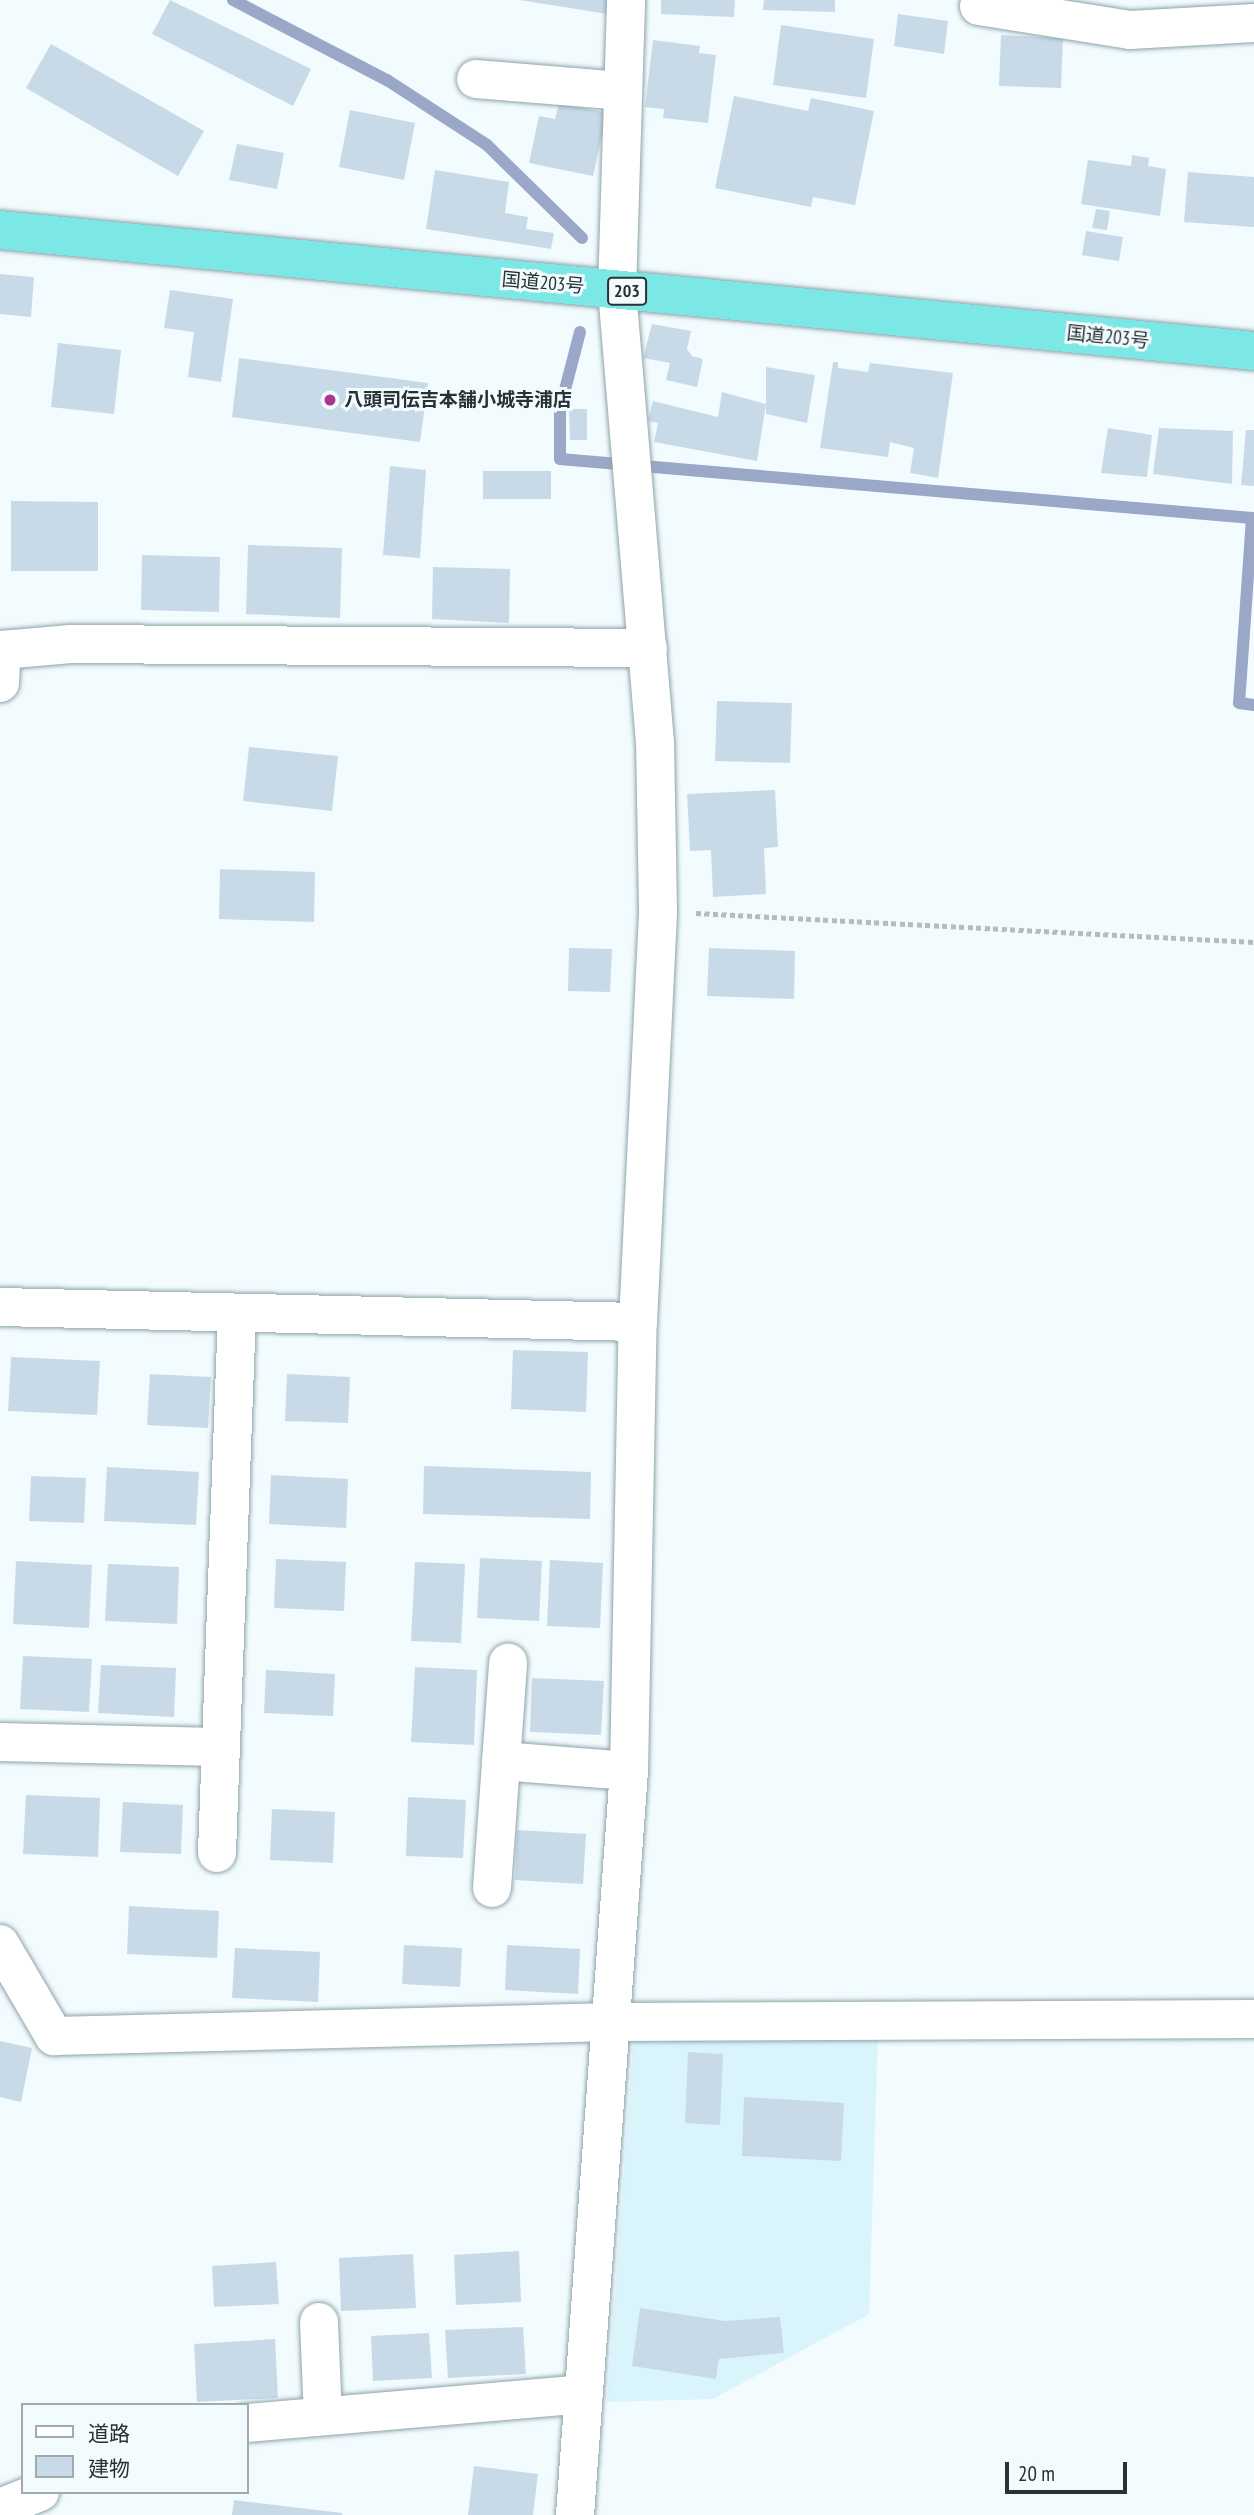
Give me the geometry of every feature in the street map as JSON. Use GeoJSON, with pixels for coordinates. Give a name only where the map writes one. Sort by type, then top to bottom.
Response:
{"type":"FeatureCollection","features":[{"type":"Feature","properties":{"kind":"highway","name":"国道203号"},"geometry":{"type":"LineString","coordinates":[[0,230],[1254,351]]}},
{"type":"Feature","properties":{"kind":"street"},"geometry":{"type":"LineString","coordinates":[[575,2515],[613,2022],[629,1771],[639,1322],[658,911],[648,648],[617,290],[621,91],[626,0]]}},
{"type":"Feature","properties":{"kind":"street"},"geometry":{"type":"LineString","coordinates":[[979,6],[1130,30],[1254,23]]}},
{"type":"Feature","properties":{"kind":"street"},"geometry":{"type":"LineString","coordinates":[[476,79],[621,91]]}},
{"type":"Feature","properties":{"kind":"street"},"geometry":{"type":"LineString","coordinates":[[1,659],[71,644],[648,648]]}},
{"type":"Feature","properties":{"kind":"street"},"geometry":{"type":"LineString","coordinates":[[0,1307],[639,1322]]}},
{"type":"Feature","properties":{"kind":"street"},"geometry":{"type":"LineString","coordinates":[[217,1853],[237,1313]]}},
{"type":"Feature","properties":{"kind":"street"},"geometry":{"type":"LineString","coordinates":[[492,1888],[508,1663]]}},
{"type":"Feature","properties":{"kind":"street"},"geometry":{"type":"LineString","coordinates":[[0,1742],[221,1747]]}},
{"type":"Feature","properties":{"kind":"street"},"geometry":{"type":"LineString","coordinates":[[501,1761],[629,1771]]}},
{"type":"Feature","properties":{"kind":"street"},"geometry":{"type":"LineString","coordinates":[[0,1944],[54,2036],[613,2022],[1254,2019]]}},
{"type":"Feature","properties":{"kind":"street"},"geometry":{"type":"LineString","coordinates":[[319,2322],[323,2416]]}},
{"type":"Feature","properties":{"kind":"street"},"geometry":{"type":"LineString","coordinates":[[248,2423],[584,2394]]}},
{"type":"Feature","properties":{"kind":"street"},"geometry":{"type":"LineString","coordinates":[[0,2508],[35,2494]]}},
{"type":"Feature","properties":{"kind":"path"},"geometry":{"type":"LineString","coordinates":[[658,911],[1254,942]]}},
{"type":"Feature","properties":{"kind":"shaded area"},"geometry":{"type":"Polygon","coordinates":[[[879,2002],[869,2314],[713,2399],[607,2402],[636,2003],[879,2002]]]}},
{"type":"Feature","properties":{"kind":"building"},"geometry":{"type":"Polygon","coordinates":[[[170,0],[311,69],[293,106],[152,34],[170,0]]]}},
{"type":"Feature","properties":{"kind":"building"},"geometry":{"type":"Polygon","coordinates":[[[520,0],[609,0],[607,14],[520,0]]]}},
{"type":"Feature","properties":{"kind":"building"},"geometry":{"type":"Polygon","coordinates":[[[661,0],[735,0],[734,17],[661,14],[661,0]]]}},
{"type":"Feature","properties":{"kind":"building"},"geometry":{"type":"Polygon","coordinates":[[[764,0],[835,0],[835,12],[763,10],[764,0]]]}},
{"type":"Feature","properties":{"kind":"building"},"geometry":{"type":"Polygon","coordinates":[[[898,14],[948,21],[944,54],[894,46],[898,14]]]}},
{"type":"Feature","properties":{"kind":"building"},"geometry":{"type":"Polygon","coordinates":[[[781,25],[874,39],[866,98],[773,85],[781,25]]]}},
{"type":"Feature","properties":{"kind":"building"},"geometry":{"type":"Polygon","coordinates":[[[1001,35],[1063,38],[1061,88],[999,86],[1001,35]]]}},
{"type":"Feature","properties":{"kind":"building"},"geometry":{"type":"Polygon","coordinates":[[[653,40],[700,46],[699,53],[716,55],[708,123],[663,118],[664,109],[645,107],[653,40]]]}},
{"type":"Feature","properties":{"kind":"building"},"geometry":{"type":"Polygon","coordinates":[[[51,44],[204,131],[178,176],[26,88],[51,44]]]}},
{"type":"Feature","properties":{"kind":"building"},"geometry":{"type":"Polygon","coordinates":[[[734,96],[808,111],[811,98],[874,111],[855,205],[813,197],[811,207],[715,188],[734,96]]]}},
{"type":"Feature","properties":{"kind":"building"},"geometry":{"type":"Polygon","coordinates":[[[559,103],[607,113],[593,176],[529,163],[539,116],[555,119],[559,103]]]}},
{"type":"Feature","properties":{"kind":"building"},"geometry":{"type":"Polygon","coordinates":[[[350,110],[415,123],[404,180],[339,167],[350,110]]]}},
{"type":"Feature","properties":{"kind":"building"},"geometry":{"type":"Polygon","coordinates":[[[237,144],[284,153],[277,189],[229,180],[237,144]]]}},
{"type":"Feature","properties":{"kind":"building"},"geometry":{"type":"Polygon","coordinates":[[[1132,155],[1149,158],[1148,166],[1166,169],[1160,216],[1081,204],[1088,160],[1131,166],[1132,155]]]}},
{"type":"Feature","properties":{"kind":"building"},"geometry":{"type":"Polygon","coordinates":[[[435,170],[509,182],[505,213],[528,217],[526,229],[554,233],[551,249],[426,229],[435,170]]]}},
{"type":"Feature","properties":{"kind":"building"},"geometry":{"type":"Polygon","coordinates":[[[1188,172],[1254,177],[1254,227],[1184,222],[1188,172]]]}},
{"type":"Feature","properties":{"kind":"building"},"geometry":{"type":"Polygon","coordinates":[[[1096,209],[1110,211],[1107,230],[1092,228],[1096,209]]]}},
{"type":"Feature","properties":{"kind":"building"},"geometry":{"type":"Polygon","coordinates":[[[1086,231],[1123,237],[1119,261],[1082,255],[1086,231]]]}},
{"type":"Feature","properties":{"kind":"building"},"geometry":{"type":"Polygon","coordinates":[[[0,274],[34,277],[31,317],[0,314],[0,274]]]}},
{"type":"Feature","properties":{"kind":"building"},"geometry":{"type":"Polygon","coordinates":[[[170,290],[233,299],[221,382],[188,377],[194,332],[164,328],[170,290]]]}},
{"type":"Feature","properties":{"kind":"building"},"geometry":{"type":"Polygon","coordinates":[[[652,324],[691,331],[687,349],[692,356],[703,359],[697,387],[666,380],[670,363],[643,358],[652,324]]]}},
{"type":"Feature","properties":{"kind":"building"},"geometry":{"type":"Polygon","coordinates":[[[58,343],[121,350],[114,414],[51,407],[58,343]]]}},
{"type":"Feature","properties":{"kind":"building","name":"八頭司伝吉本舗小城寺浦店"},"geometry":{"type":"Polygon","coordinates":[[[239,358],[428,383],[420,442],[232,417],[239,358]]]}},
{"type":"Feature","properties":{"kind":"building"},"geometry":{"type":"Polygon","coordinates":[[[833,362],[838,362],[838,368],[868,372],[870,363],[953,373],[938,478],[910,473],[914,448],[890,442],[888,457],[820,448],[833,362]]]}},
{"type":"Feature","properties":{"kind":"building"},"geometry":{"type":"Polygon","coordinates":[[[766,367],[815,375],[807,423],[766,414],[766,367]]]}},
{"type":"Feature","properties":{"kind":"building"},"geometry":{"type":"Polygon","coordinates":[[[722,392],[766,404],[757,461],[654,442],[658,423],[648,421],[653,401],[718,417],[722,392]]]}},
{"type":"Feature","properties":{"kind":"building"},"geometry":{"type":"Polygon","coordinates":[[[569,409],[587,409],[587,440],[570,440],[569,409]]]}},
{"type":"Feature","properties":{"kind":"building"},"geometry":{"type":"Polygon","coordinates":[[[1108,428],[1152,435],[1147,477],[1101,473],[1108,428]]]}},
{"type":"Feature","properties":{"kind":"building"},"geometry":{"type":"Polygon","coordinates":[[[1159,428],[1233,431],[1232,484],[1153,474],[1159,428]]]}},
{"type":"Feature","properties":{"kind":"building"},"geometry":{"type":"Polygon","coordinates":[[[1246,430],[1254,430],[1254,486],[1241,485],[1246,430]]]}},
{"type":"Feature","properties":{"kind":"building"},"geometry":{"type":"Polygon","coordinates":[[[390,466],[426,470],[420,558],[383,555],[390,466]]]}},
{"type":"Feature","properties":{"kind":"building"},"geometry":{"type":"Polygon","coordinates":[[[483,471],[551,471],[551,499],[483,499],[483,471]]]}},
{"type":"Feature","properties":{"kind":"building"},"geometry":{"type":"Polygon","coordinates":[[[11,501],[98,502],[98,571],[11,571],[11,501]]]}},
{"type":"Feature","properties":{"kind":"building"},"geometry":{"type":"Polygon","coordinates":[[[248,545],[342,548],[340,618],[246,614],[248,545]]]}},
{"type":"Feature","properties":{"kind":"building"},"geometry":{"type":"Polygon","coordinates":[[[142,555],[220,557],[219,612],[141,610],[142,555]]]}},
{"type":"Feature","properties":{"kind":"building"},"geometry":{"type":"Polygon","coordinates":[[[433,567],[510,569],[509,623],[432,619],[433,567]]]}},
{"type":"Feature","properties":{"kind":"building"},"geometry":{"type":"Polygon","coordinates":[[[717,701],[792,703],[790,763],[715,761],[717,701]]]}},
{"type":"Feature","properties":{"kind":"building"},"geometry":{"type":"Polygon","coordinates":[[[249,747],[338,756],[332,811],[243,801],[249,747]]]}},
{"type":"Feature","properties":{"kind":"building"},"geometry":{"type":"Polygon","coordinates":[[[775,790],[778,847],[764,848],[766,894],[713,897],[711,850],[690,851],[687,794],[775,790]]]}},
{"type":"Feature","properties":{"kind":"building"},"geometry":{"type":"Polygon","coordinates":[[[220,869],[315,872],[314,922],[219,919],[220,869]]]}},
{"type":"Feature","properties":{"kind":"building"},"geometry":{"type":"Polygon","coordinates":[[[569,948],[612,949],[610,992],[568,991],[569,948]]]}},
{"type":"Feature","properties":{"kind":"building"},"geometry":{"type":"Polygon","coordinates":[[[709,948],[795,951],[794,999],[707,996],[709,948]]]}},
{"type":"Feature","properties":{"kind":"building"},"geometry":{"type":"Polygon","coordinates":[[[513,1350],[588,1352],[586,1412],[511,1409],[513,1350]]]}},
{"type":"Feature","properties":{"kind":"building"},"geometry":{"type":"Polygon","coordinates":[[[11,1357],[100,1361],[97,1415],[8,1411],[11,1357]]]}},
{"type":"Feature","properties":{"kind":"building"},"geometry":{"type":"Polygon","coordinates":[[[150,1374],[211,1377],[208,1428],[147,1425],[150,1374]]]}},
{"type":"Feature","properties":{"kind":"building"},"geometry":{"type":"Polygon","coordinates":[[[287,1374],[350,1377],[348,1423],[285,1421],[287,1374]]]}},
{"type":"Feature","properties":{"kind":"building"},"geometry":{"type":"Polygon","coordinates":[[[424,1466],[591,1472],[590,1519],[423,1514],[424,1466]]]}},
{"type":"Feature","properties":{"kind":"building"},"geometry":{"type":"Polygon","coordinates":[[[107,1467],[199,1472],[196,1525],[104,1521],[107,1467]]]}},
{"type":"Feature","properties":{"kind":"building"},"geometry":{"type":"Polygon","coordinates":[[[271,1475],[348,1479],[346,1528],[269,1524],[271,1475]]]}},
{"type":"Feature","properties":{"kind":"building"},"geometry":{"type":"Polygon","coordinates":[[[31,1476],[86,1478],[84,1523],[29,1521],[31,1476]]]}},
{"type":"Feature","properties":{"kind":"building"},"geometry":{"type":"Polygon","coordinates":[[[480,1558],[542,1561],[539,1621],[477,1618],[480,1558]]]}},
{"type":"Feature","properties":{"kind":"building"},"geometry":{"type":"Polygon","coordinates":[[[276,1559],[346,1562],[344,1611],[274,1608],[276,1559]]]}},
{"type":"Feature","properties":{"kind":"building"},"geometry":{"type":"Polygon","coordinates":[[[550,1560],[603,1563],[600,1628],[547,1626],[550,1560]]]}},
{"type":"Feature","properties":{"kind":"building"},"geometry":{"type":"Polygon","coordinates":[[[16,1561],[92,1565],[89,1628],[13,1624],[16,1561]]]}},
{"type":"Feature","properties":{"kind":"building"},"geometry":{"type":"Polygon","coordinates":[[[415,1562],[465,1564],[461,1643],[411,1641],[415,1562]]]}},
{"type":"Feature","properties":{"kind":"building"},"geometry":{"type":"Polygon","coordinates":[[[108,1564],[179,1567],[177,1624],[105,1621],[108,1564]]]}},
{"type":"Feature","properties":{"kind":"building"},"geometry":{"type":"Polygon","coordinates":[[[23,1656],[92,1659],[89,1712],[20,1709],[23,1656]]]}},
{"type":"Feature","properties":{"kind":"building"},"geometry":{"type":"Polygon","coordinates":[[[101,1665],[176,1668],[174,1717],[98,1713],[101,1665]]]}},
{"type":"Feature","properties":{"kind":"building"},"geometry":{"type":"Polygon","coordinates":[[[415,1667],[477,1670],[474,1745],[411,1742],[415,1667]]]}},
{"type":"Feature","properties":{"kind":"building"},"geometry":{"type":"Polygon","coordinates":[[[266,1670],[335,1674],[333,1716],[264,1713],[266,1670]]]}},
{"type":"Feature","properties":{"kind":"building"},"geometry":{"type":"Polygon","coordinates":[[[532,1678],[604,1681],[601,1735],[530,1732],[532,1678]]]}},
{"type":"Feature","properties":{"kind":"building"},"geometry":{"type":"Polygon","coordinates":[[[26,1795],[100,1798],[98,1857],[23,1854],[26,1795]]]}},
{"type":"Feature","properties":{"kind":"building"},"geometry":{"type":"Polygon","coordinates":[[[408,1797],[466,1800],[463,1858],[406,1856],[408,1797]]]}},
{"type":"Feature","properties":{"kind":"building"},"geometry":{"type":"Polygon","coordinates":[[[123,1802],[183,1805],[181,1854],[120,1852],[123,1802]]]}},
{"type":"Feature","properties":{"kind":"building"},"geometry":{"type":"Polygon","coordinates":[[[272,1809],[335,1812],[333,1863],[270,1860],[272,1809]]]}},
{"type":"Feature","properties":{"kind":"building"},"geometry":{"type":"Polygon","coordinates":[[[517,1830],[586,1834],[583,1884],[515,1880],[517,1830]]]}},
{"type":"Feature","properties":{"kind":"building"},"geometry":{"type":"Polygon","coordinates":[[[129,1906],[219,1911],[217,1958],[127,1954],[129,1906]]]}},
{"type":"Feature","properties":{"kind":"building"},"geometry":{"type":"Polygon","coordinates":[[[404,1945],[462,1948],[460,1987],[402,1984],[404,1945]]]}},
{"type":"Feature","properties":{"kind":"building"},"geometry":{"type":"Polygon","coordinates":[[[507,1945],[580,1949],[578,1994],[505,1990],[507,1945]]]}},
{"type":"Feature","properties":{"kind":"building"},"geometry":{"type":"Polygon","coordinates":[[[235,1948],[320,1952],[318,2002],[232,1998],[235,1948]]]}},
{"type":"Feature","properties":{"kind":"building"},"geometry":{"type":"Polygon","coordinates":[[[0,2041],[32,2048],[21,2102],[0,2097],[0,2041]]]}},
{"type":"Feature","properties":{"kind":"building"},"geometry":{"type":"Polygon","coordinates":[[[688,2052],[723,2054],[720,2125],[685,2123],[688,2052]]]}},
{"type":"Feature","properties":{"kind":"building"},"geometry":{"type":"Polygon","coordinates":[[[744,2097],[844,2103],[841,2161],[742,2156],[744,2097]]]}},
{"type":"Feature","properties":{"kind":"building"},"geometry":{"type":"Polygon","coordinates":[[[519,2251],[521,2302],[456,2305],[454,2255],[519,2251]]]}},
{"type":"Feature","properties":{"kind":"building"},"geometry":{"type":"Polygon","coordinates":[[[413,2254],[416,2308],[341,2311],[339,2258],[413,2254]]]}},
{"type":"Feature","properties":{"kind":"building"},"geometry":{"type":"Polygon","coordinates":[[[276,2262],[279,2304],[214,2307],[212,2266],[276,2262]]]}},
{"type":"Feature","properties":{"kind":"building"},"geometry":{"type":"Polygon","coordinates":[[[640,2308],[725,2321],[780,2317],[784,2353],[719,2359],[716,2379],[632,2366],[640,2308]]]}},
{"type":"Feature","properties":{"kind":"building"},"geometry":{"type":"Polygon","coordinates":[[[523,2327],[526,2374],[448,2378],[445,2330],[523,2327]]]}},
{"type":"Feature","properties":{"kind":"building"},"geometry":{"type":"Polygon","coordinates":[[[429,2333],[432,2378],[373,2381],[371,2336],[429,2333]]]}},
{"type":"Feature","properties":{"kind":"building"},"geometry":{"type":"Polygon","coordinates":[[[275,2339],[278,2398],[197,2402],[194,2344],[275,2339]]]}},
{"type":"Feature","properties":{"kind":"building"},"geometry":{"type":"Polygon","coordinates":[[[474,2466],[538,2474],[533,2515],[468,2515],[474,2466]]]}},
{"type":"Feature","properties":{"kind":"building"},"geometry":{"type":"Polygon","coordinates":[[[234,2500],[342,2513],[342,2515],[232,2515],[234,2500]]]}},
{"type":"Feature","properties":{"kind":"waterway"},"geometry":{"type":"LineString","coordinates":[[233,0],[387,80],[487,145],[582,238]]}},
{"type":"Feature","properties":{"kind":"waterway"},"geometry":{"type":"LineString","coordinates":[[580,332],[560,409],[560,459],[1252,518],[1239,703],[1254,705]]}},
{"type":"Feature","properties":{"kind":"place","name":"八頭司伝吉本舗小城寺浦店"},"geometry":{"type":"Point","coordinates":[330,400]}}]}
